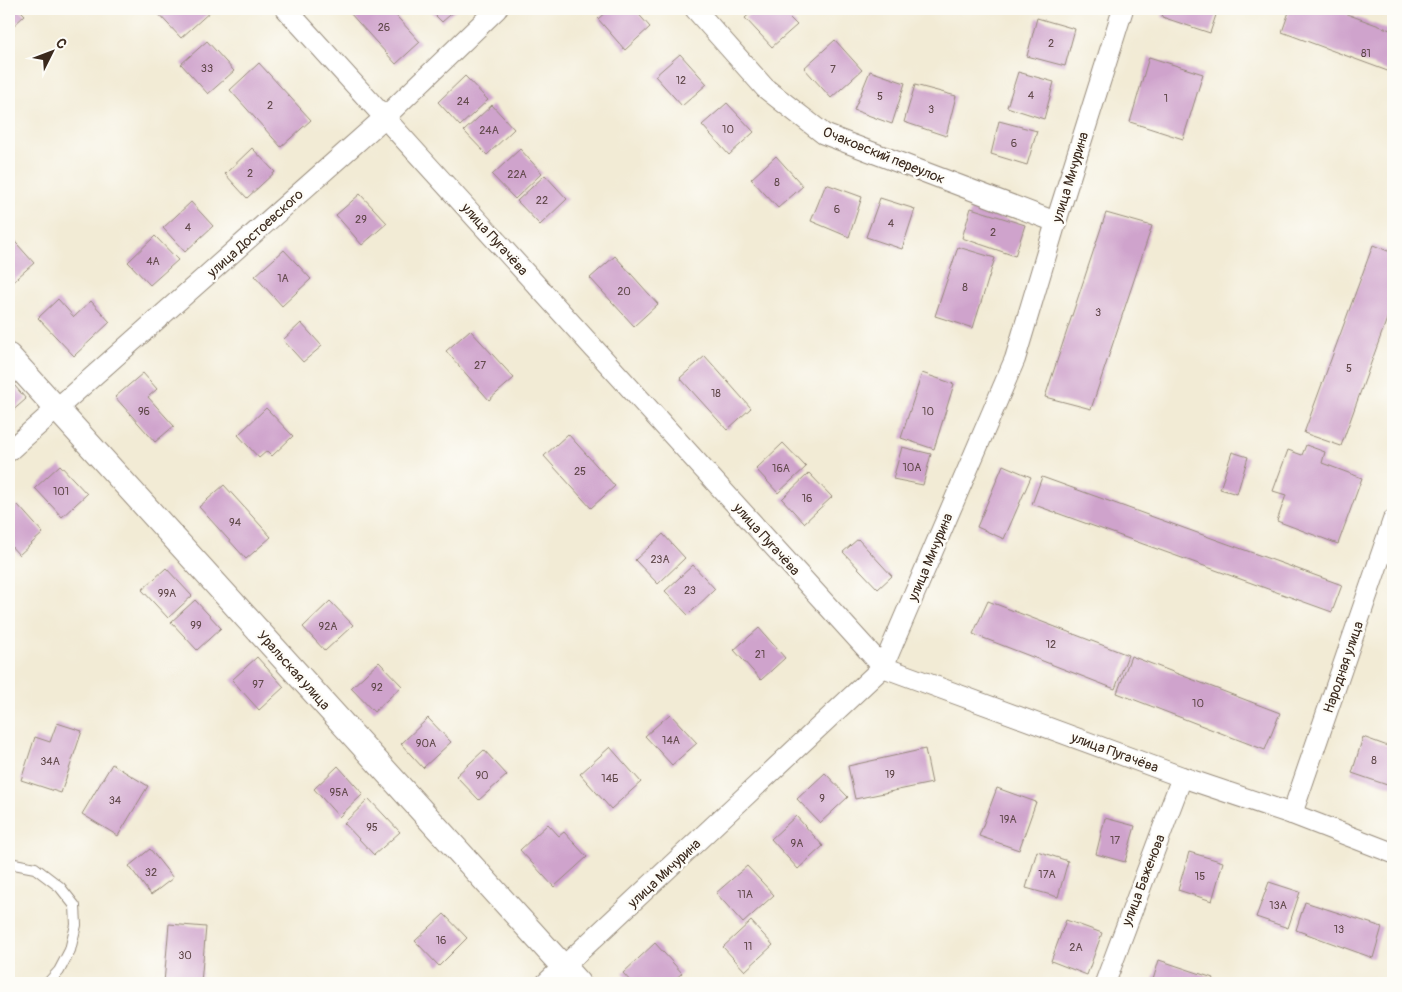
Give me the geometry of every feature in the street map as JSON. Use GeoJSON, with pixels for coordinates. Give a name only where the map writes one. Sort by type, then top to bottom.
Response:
{"type":"FeatureCollection","features":[{"type":"Feature","properties":{"kind":"street","name":"улица Пугачёва"},"geometry":{"type":"LineString","coordinates":[[286,9],[883,667],[1182,777],[1292,814],[1393,853]]}},
{"type":"Feature","properties":{"kind":"street","name":"улица Достоевского"},"geometry":{"type":"LineString","coordinates":[[9,452],[384,118],[496,9]]}},
{"type":"Feature","properties":{"kind":"street","name":"Очаковский переулок"},"geometry":{"type":"LineString","coordinates":[[695,9],[765,88],[824,134],[1056,222]]}},
{"type":"Feature","properties":{"kind":"street","name":"улица Мичурина"},"geometry":{"type":"LineString","coordinates":[[546,983],[571,975],[883,667],[1015,359],[1123,9]]}},
{"type":"Feature","properties":{"kind":"street","name":"Уральская улица"},"geometry":{"type":"LineString","coordinates":[[9,356],[571,975]]}},
{"type":"Feature","properties":{"kind":"street","name":"Народная улица"},"geometry":{"type":"LineString","coordinates":[[1292,814],[1393,520]]}},
{"type":"Feature","properties":{"kind":"street","name":"улица Баженова"},"geometry":{"type":"LineString","coordinates":[[1105,983],[1182,777]]}},
{"type":"Feature","properties":{"kind":"lane"},"geometry":{"type":"LineString","coordinates":[[9,863],[35,868],[60,887],[75,906],[76,926],[70,950],[59,971],[48,983]]}},
{"type":"Feature","properties":{"kind":"building"},"geometry":{"type":"Polygon","coordinates":[[[9,9],[19,9],[25,15],[9,30],[9,9]]]}},
{"type":"Feature","properties":{"kind":"building"},"geometry":{"type":"Polygon","coordinates":[[[154,9],[210,9],[212,10],[181,38],[154,9]]]}},
{"type":"Feature","properties":{"kind":"building"},"geometry":{"type":"Polygon","coordinates":[[[352,9],[390,9],[420,42],[396,64],[349,12],[352,9]]]}},
{"type":"Feature","properties":{"kind":"building"},"geometry":{"type":"Polygon","coordinates":[[[429,9],[457,9],[442,22],[429,9]]]}},
{"type":"Feature","properties":{"kind":"building"},"geometry":{"type":"Polygon","coordinates":[[[609,9],[634,9],[650,27],[625,50],[598,19],[609,9]]]}},
{"type":"Feature","properties":{"kind":"building"},"geometry":{"type":"Polygon","coordinates":[[[755,9],[781,9],[797,25],[772,47],[745,18],[755,9]]]}},
{"type":"Feature","properties":{"kind":"building"},"geometry":{"type":"Polygon","coordinates":[[[1164,9],[1218,9],[1210,33],[1162,17],[1164,9]]]}},
{"type":"Feature","properties":{"kind":"building"},"geometry":{"type":"Polygon","coordinates":[[[1290,9],[1333,9],[1393,31],[1393,73],[1282,32],[1290,9]]]}},
{"type":"Feature","properties":{"kind":"building"},"geometry":{"type":"Polygon","coordinates":[[[1037,18],[1075,29],[1065,66],[1027,56],[1037,18]]]}},
{"type":"Feature","properties":{"kind":"building"},"geometry":{"type":"Polygon","coordinates":[[[835,40],[862,70],[831,98],[804,68],[835,40]]]}},
{"type":"Feature","properties":{"kind":"building"},"geometry":{"type":"Polygon","coordinates":[[[207,41],[234,71],[208,94],[181,64],[207,41]]]}},
{"type":"Feature","properties":{"kind":"building"},"geometry":{"type":"Polygon","coordinates":[[[680,54],[707,84],[682,106],[655,76],[680,54]]]}},
{"type":"Feature","properties":{"kind":"building"},"geometry":{"type":"Polygon","coordinates":[[[1149,57],[1203,74],[1183,139],[1130,122],[1149,57]]]}},
{"type":"Feature","properties":{"kind":"building"},"geometry":{"type":"Polygon","coordinates":[[[259,63],[311,120],[281,147],[230,90],[259,63]]]}},
{"type":"Feature","properties":{"kind":"building"},"geometry":{"type":"Polygon","coordinates":[[[870,71],[905,83],[892,124],[854,110],[870,71]]]}},
{"type":"Feature","properties":{"kind":"building"},"geometry":{"type":"Polygon","coordinates":[[[1018,72],[1054,82],[1044,119],[1007,107],[1018,72]]]}},
{"type":"Feature","properties":{"kind":"building"},"geometry":{"type":"Polygon","coordinates":[[[465,76],[488,100],[460,126],[438,102],[465,76]]]}},
{"type":"Feature","properties":{"kind":"building"},"geometry":{"type":"Polygon","coordinates":[[[915,85],[956,96],[946,136],[904,122],[915,85]]]}},
{"type":"Feature","properties":{"kind":"building"},"geometry":{"type":"Polygon","coordinates":[[[727,103],[754,132],[729,155],[702,125],[727,103]]]}},
{"type":"Feature","properties":{"kind":"building"},"geometry":{"type":"Polygon","coordinates":[[[492,105],[514,129],[487,155],[464,131],[492,105]]]}},
{"type":"Feature","properties":{"kind":"building"},"geometry":{"type":"Polygon","coordinates":[[[999,121],[1037,131],[1027,165],[991,154],[999,121]]]}},
{"type":"Feature","properties":{"kind":"building"},"geometry":{"type":"Polygon","coordinates":[[[252,148],[275,172],[247,198],[225,174],[252,148]]]}},
{"type":"Feature","properties":{"kind":"building"},"geometry":{"type":"Polygon","coordinates":[[[520,149],[542,173],[515,199],[492,175],[520,149]]]}},
{"type":"Feature","properties":{"kind":"building"},"geometry":{"type":"Polygon","coordinates":[[[776,156],[803,186],[778,208],[751,179],[776,156]]]}},
{"type":"Feature","properties":{"kind":"building"},"geometry":{"type":"Polygon","coordinates":[[[545,175],[567,199],[540,225],[517,201],[545,175]]]}},
{"type":"Feature","properties":{"kind":"building"},"geometry":{"type":"Polygon","coordinates":[[[826,184],[862,197],[849,237],[811,221],[826,184]]]}},
{"type":"Feature","properties":{"kind":"building"},"geometry":{"type":"Polygon","coordinates":[[[360,194],[387,223],[362,245],[336,215],[360,194]]]}},
{"type":"Feature","properties":{"kind":"building"},"geometry":{"type":"Polygon","coordinates":[[[880,198],[915,209],[902,249],[866,237],[880,198]]]}},
{"type":"Feature","properties":{"kind":"building"},"geometry":{"type":"Polygon","coordinates":[[[191,202],[213,226],[185,252],[163,228],[191,202]]]}},
{"type":"Feature","properties":{"kind":"building"},"geometry":{"type":"Polygon","coordinates":[[[971,208],[1025,225],[1015,256],[962,238],[971,208]]]}},
{"type":"Feature","properties":{"kind":"building"},"geometry":{"type":"Polygon","coordinates":[[[1106,213],[1152,226],[1091,409],[1045,397],[1106,213]]]}},
{"type":"Feature","properties":{"kind":"building"},"geometry":{"type":"Polygon","coordinates":[[[9,235],[34,263],[9,285],[9,235]]]}},
{"type":"Feature","properties":{"kind":"building"},"geometry":{"type":"Polygon","coordinates":[[[155,236],[178,260],[150,285],[128,262],[155,236]]]}},
{"type":"Feature","properties":{"kind":"building"},"geometry":{"type":"Polygon","coordinates":[[[1373,245],[1393,253],[1393,302],[1341,446],[1304,433],[1373,245]]]}},
{"type":"Feature","properties":{"kind":"building"},"geometry":{"type":"Polygon","coordinates":[[[958,247],[995,258],[973,328],[935,316],[958,247]]]}},
{"type":"Feature","properties":{"kind":"building"},"geometry":{"type":"Polygon","coordinates":[[[284,250],[311,279],[282,306],[255,276],[284,250]]]}},
{"type":"Feature","properties":{"kind":"building"},"geometry":{"type":"Polygon","coordinates":[[[615,256],[658,304],[634,326],[590,278],[615,256]]]}},
{"type":"Feature","properties":{"kind":"building"},"geometry":{"type":"Polygon","coordinates":[[[58,299],[74,317],[91,301],[110,322],[74,356],[38,318],[58,299]]]}},
{"type":"Feature","properties":{"kind":"building"},"geometry":{"type":"Polygon","coordinates":[[[301,323],[322,346],[303,362],[283,340],[301,323]]]}},
{"type":"Feature","properties":{"kind":"building"},"geometry":{"type":"Polygon","coordinates":[[[470,330],[514,378],[489,400],[446,351],[470,330]]]}},
{"type":"Feature","properties":{"kind":"building"},"geometry":{"type":"Polygon","coordinates":[[[705,356],[751,408],[727,430],[680,378],[705,356]]]}},
{"type":"Feature","properties":{"kind":"building"},"geometry":{"type":"Polygon","coordinates":[[[143,373],[157,389],[148,397],[174,426],[155,442],[115,397],[143,373]]]}},
{"type":"Feature","properties":{"kind":"building"},"geometry":{"type":"Polygon","coordinates":[[[922,373],[954,384],[934,449],[901,438],[922,373]]]}},
{"type":"Feature","properties":{"kind":"building"},"geometry":{"type":"Polygon","coordinates":[[[9,379],[26,399],[9,414],[9,379]]]}},
{"type":"Feature","properties":{"kind":"building"},"geometry":{"type":"Polygon","coordinates":[[[266,408],[293,436],[272,456],[267,451],[259,458],[238,435],[266,408]]]}},
{"type":"Feature","properties":{"kind":"building"},"geometry":{"type":"Polygon","coordinates":[[[568,434],[615,486],[591,508],[544,456],[568,434]]]}},
{"type":"Feature","properties":{"kind":"building"},"geometry":{"type":"Polygon","coordinates":[[[783,443],[806,467],[778,493],[756,469],[783,443]]]}},
{"type":"Feature","properties":{"kind":"building"},"geometry":{"type":"Polygon","coordinates":[[[1306,445],[1325,452],[1322,463],[1362,478],[1338,544],[1277,521],[1286,495],[1273,491],[1288,450],[1302,455],[1306,445]]]}},
{"type":"Feature","properties":{"kind":"building"},"geometry":{"type":"Polygon","coordinates":[[[902,447],[931,454],[923,485],[893,479],[902,447]]]}},
{"type":"Feature","properties":{"kind":"building"},"geometry":{"type":"Polygon","coordinates":[[[1232,452],[1248,457],[1237,494],[1220,489],[1232,452]]]}},
{"type":"Feature","properties":{"kind":"building"},"geometry":{"type":"Polygon","coordinates":[[[60,465],[87,494],[62,517],[35,488],[60,465]]]}},
{"type":"Feature","properties":{"kind":"building"},"geometry":{"type":"Polygon","coordinates":[[[1003,465],[1031,477],[1004,539],[977,527],[1003,465]]]}},
{"type":"Feature","properties":{"kind":"building"},"geometry":{"type":"Polygon","coordinates":[[[809,473],[832,497],[804,523],[782,499],[809,473]]]}},
{"type":"Feature","properties":{"kind":"building"},"geometry":{"type":"Polygon","coordinates":[[[1042,477],[1342,585],[1332,612],[1032,504],[1042,477]]]}},
{"type":"Feature","properties":{"kind":"building"},"geometry":{"type":"Polygon","coordinates":[[[224,485],[271,537],[246,559],[199,507],[224,485]]]}},
{"type":"Feature","properties":{"kind":"building"},"geometry":{"type":"Polygon","coordinates":[[[18,505],[43,533],[19,555],[9,544],[9,513],[18,505]]]}},
{"type":"Feature","properties":{"kind":"building"},"geometry":{"type":"Polygon","coordinates":[[[663,534],[685,558],[658,584],[635,560],[663,534]]]}},
{"type":"Feature","properties":{"kind":"building"},"geometry":{"type":"Polygon","coordinates":[[[858,539],[892,576],[878,589],[843,552],[858,539]]]}},
{"type":"Feature","properties":{"kind":"building"},"geometry":{"type":"Polygon","coordinates":[[[693,565],[715,589],[688,615],[665,591],[693,565]]]}},
{"type":"Feature","properties":{"kind":"building"},"geometry":{"type":"Polygon","coordinates":[[[166,568],[192,596],[168,618],[142,590],[166,568]]]}},
{"type":"Feature","properties":{"kind":"building"},"geometry":{"type":"Polygon","coordinates":[[[195,600],[221,628],[197,650],[171,622],[195,600]]]}},
{"type":"Feature","properties":{"kind":"building"},"geometry":{"type":"Polygon","coordinates":[[[330,601],[353,625],[325,651],[303,627],[330,601]]]}},
{"type":"Feature","properties":{"kind":"building"},"geometry":{"type":"Polygon","coordinates":[[[988,601],[1128,655],[1115,689],[973,634],[988,601]]]}},
{"type":"Feature","properties":{"kind":"building"},"geometry":{"type":"Polygon","coordinates":[[[759,628],[785,658],[761,680],[734,650],[759,628]]]}},
{"type":"Feature","properties":{"kind":"building"},"geometry":{"type":"Polygon","coordinates":[[[1131,656],[1280,713],[1265,750],[1117,693],[1131,656]]]}},
{"type":"Feature","properties":{"kind":"building"},"geometry":{"type":"Polygon","coordinates":[[[257,657],[284,687],[259,710],[232,680],[257,657]]]}},
{"type":"Feature","properties":{"kind":"building"},"geometry":{"type":"Polygon","coordinates":[[[379,662],[402,686],[374,712],[351,688],[379,662]]]}},
{"type":"Feature","properties":{"kind":"building"},"geometry":{"type":"Polygon","coordinates":[[[670,714],[697,743],[672,765],[645,736],[670,714]]]}},
{"type":"Feature","properties":{"kind":"building"},"geometry":{"type":"Polygon","coordinates":[[[428,718],[451,742],[423,768],[401,744],[428,718]]]}},
{"type":"Feature","properties":{"kind":"building"},"geometry":{"type":"Polygon","coordinates":[[[57,723],[82,731],[61,793],[21,780],[35,737],[50,742],[57,723]]]}},
{"type":"Feature","properties":{"kind":"building"},"geometry":{"type":"Polygon","coordinates":[[[1363,737],[1393,748],[1393,787],[1352,773],[1363,737]]]}},
{"type":"Feature","properties":{"kind":"building"},"geometry":{"type":"Polygon","coordinates":[[[610,747],[641,782],[611,809],[580,774],[610,747]]]}},
{"type":"Feature","properties":{"kind":"building"},"geometry":{"type":"Polygon","coordinates":[[[925,749],[932,783],[855,799],[848,766],[925,749]]]}},
{"type":"Feature","properties":{"kind":"building"},"geometry":{"type":"Polygon","coordinates":[[[484,750],[507,775],[479,800],[456,776],[484,750]]]}},
{"type":"Feature","properties":{"kind":"building"},"geometry":{"type":"Polygon","coordinates":[[[112,764],[148,786],[118,836],[82,814],[112,764]]]}},
{"type":"Feature","properties":{"kind":"building"},"geometry":{"type":"Polygon","coordinates":[[[338,766],[363,794],[339,817],[314,789],[338,766]]]}},
{"type":"Feature","properties":{"kind":"building"},"geometry":{"type":"Polygon","coordinates":[[[825,773],[848,797],[820,823],[797,799],[825,773]]]}},
{"type":"Feature","properties":{"kind":"building"},"geometry":{"type":"Polygon","coordinates":[[[997,788],[1036,802],[1019,850],[979,836],[997,788]]]}},
{"type":"Feature","properties":{"kind":"building"},"geometry":{"type":"Polygon","coordinates":[[[369,799],[400,832],[374,855],[344,823],[369,799]]]}},
{"type":"Feature","properties":{"kind":"building"},"geometry":{"type":"Polygon","coordinates":[[[796,816],[823,846],[798,869],[771,839],[796,816]]]}},
{"type":"Feature","properties":{"kind":"building"},"geometry":{"type":"Polygon","coordinates":[[[1105,818],[1135,826],[1125,862],[1096,854],[1105,818]]]}},
{"type":"Feature","properties":{"kind":"building"},"geometry":{"type":"Polygon","coordinates":[[[548,824],[559,836],[564,832],[587,857],[554,887],[520,850],[548,824]]]}},
{"type":"Feature","properties":{"kind":"building"},"geometry":{"type":"Polygon","coordinates":[[[150,849],[173,878],[151,895],[129,866],[150,849]]]}},
{"type":"Feature","properties":{"kind":"building"},"geometry":{"type":"Polygon","coordinates":[[[1037,851],[1068,861],[1058,897],[1026,888],[1037,851]]]}},
{"type":"Feature","properties":{"kind":"building"},"geometry":{"type":"Polygon","coordinates":[[[1189,852],[1223,862],[1212,901],[1178,890],[1189,852]]]}},
{"type":"Feature","properties":{"kind":"building"},"geometry":{"type":"Polygon","coordinates":[[[747,866],[774,895],[743,923],[716,893],[747,866]]]}},
{"type":"Feature","properties":{"kind":"building"},"geometry":{"type":"Polygon","coordinates":[[[1269,882],[1300,892],[1288,928],[1256,917],[1269,882]]]}},
{"type":"Feature","properties":{"kind":"building"},"geometry":{"type":"Polygon","coordinates":[[[1305,902],[1382,927],[1373,958],[1296,930],[1305,902]]]}},
{"type":"Feature","properties":{"kind":"building"},"geometry":{"type":"Polygon","coordinates":[[[444,914],[467,938],[439,966],[415,941],[444,914]]]}},
{"type":"Feature","properties":{"kind":"building"},"geometry":{"type":"Polygon","coordinates":[[[1066,920],[1102,933],[1087,975],[1051,961],[1066,920]]]}},
{"type":"Feature","properties":{"kind":"building"},"geometry":{"type":"Polygon","coordinates":[[[751,921],[773,945],[745,971],[723,947],[751,921]]]}},
{"type":"Feature","properties":{"kind":"building"},"geometry":{"type":"Polygon","coordinates":[[[169,924],[206,927],[201,983],[164,983],[169,924]]]}},
{"type":"Feature","properties":{"kind":"building"},"geometry":{"type":"Polygon","coordinates":[[[655,943],[682,973],[671,983],[632,983],[623,973],[655,943]]]}},
{"type":"Feature","properties":{"kind":"building"},"geometry":{"type":"Polygon","coordinates":[[[1159,960],[1213,978],[1211,983],[1152,983],[1159,960]]]}}]}
